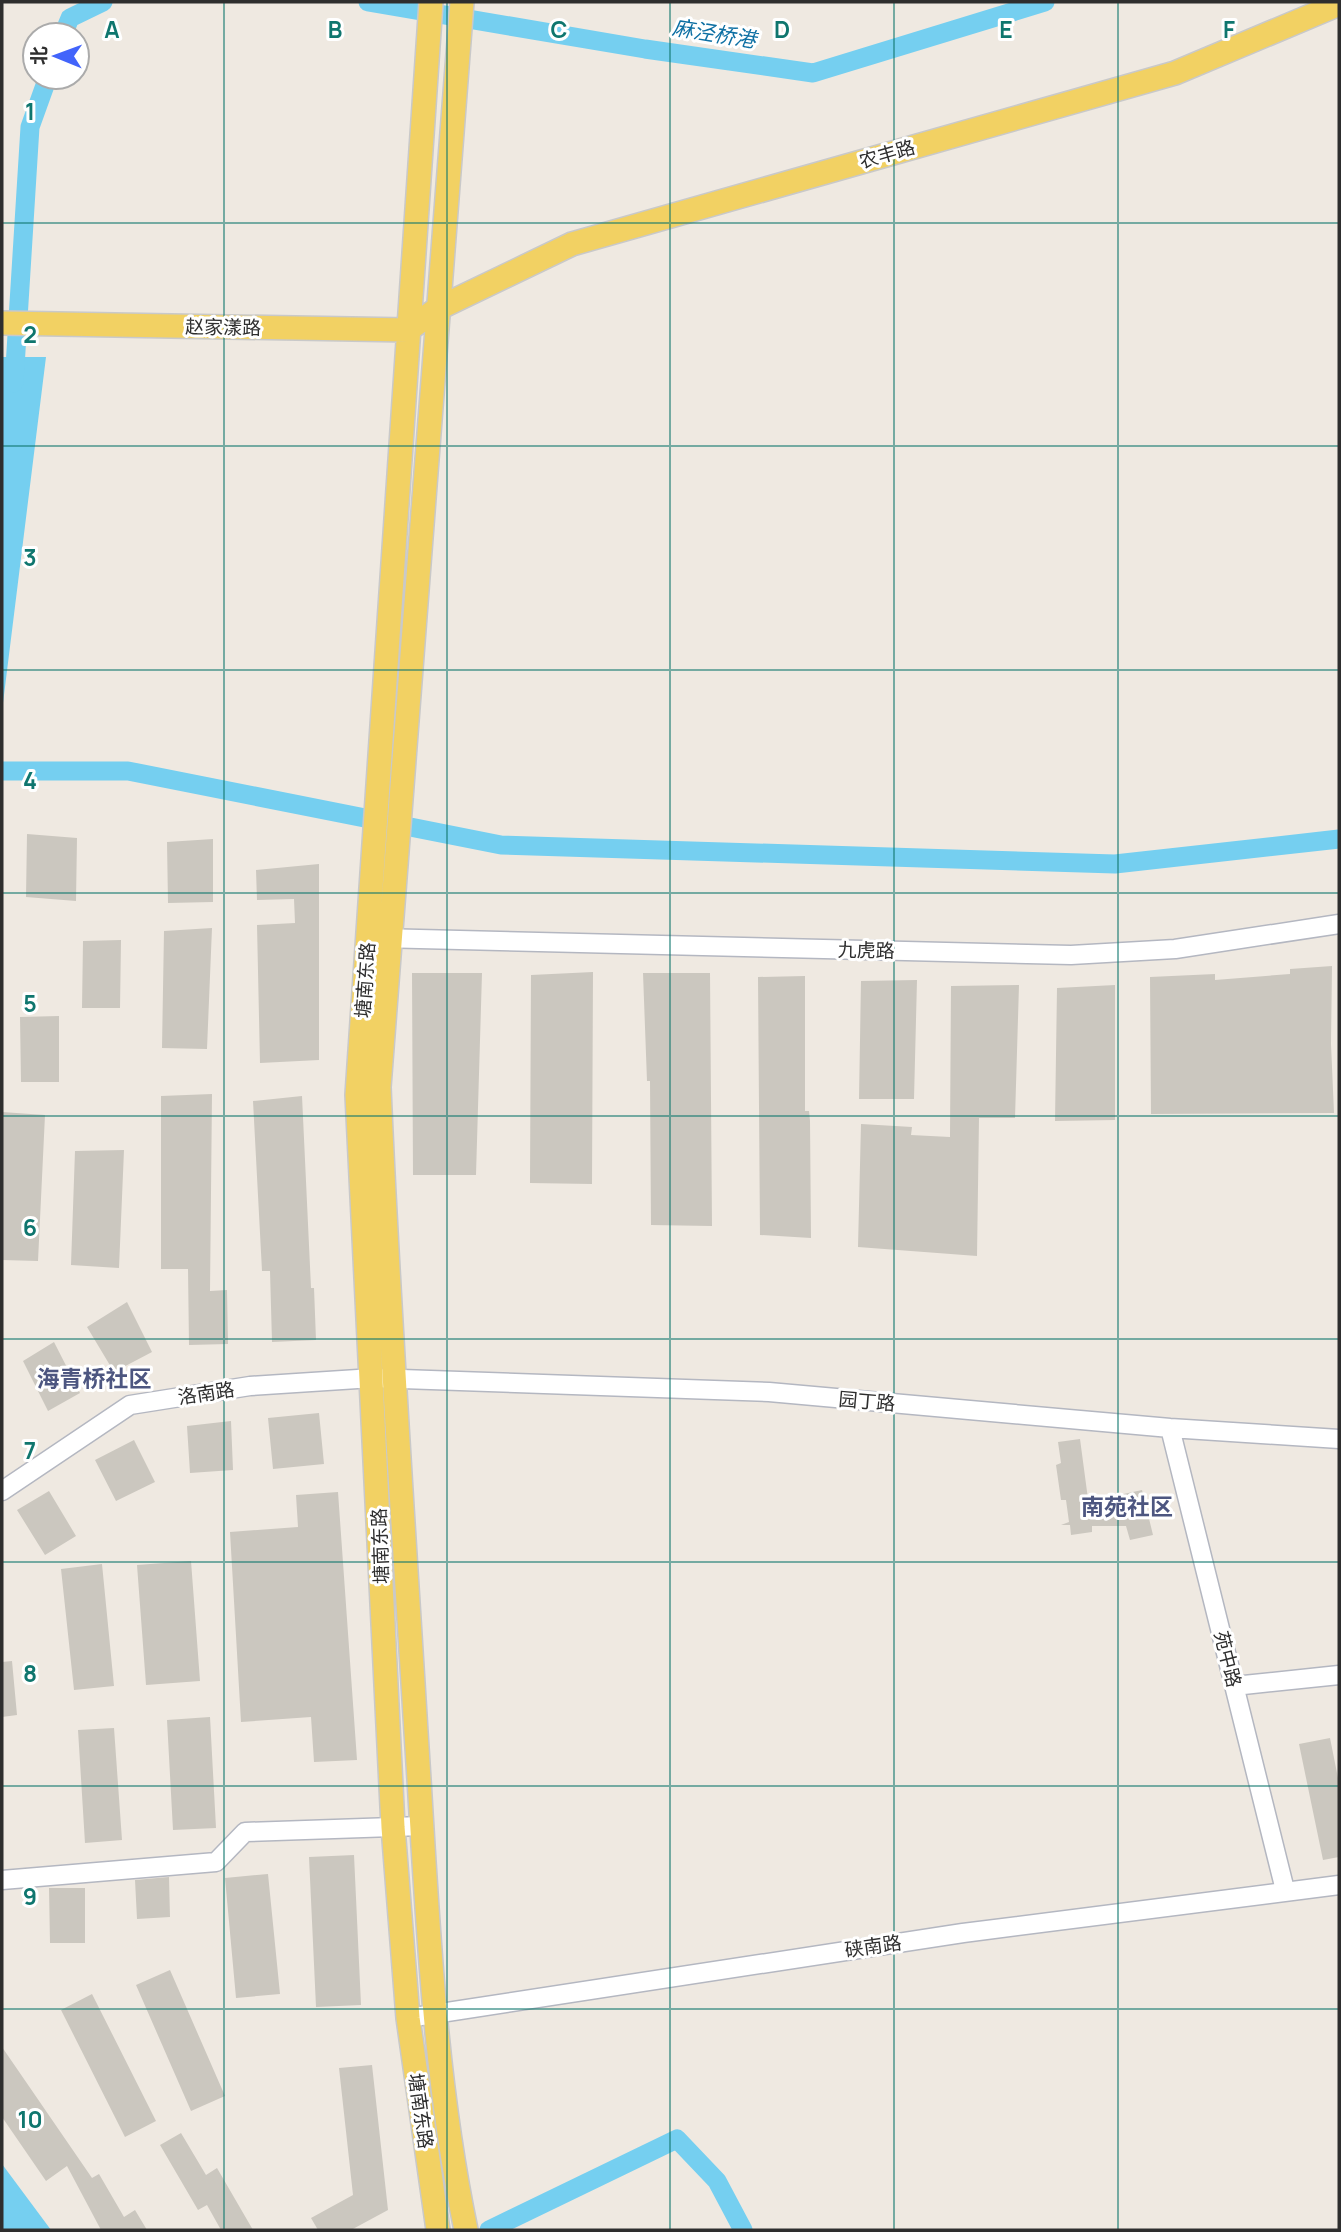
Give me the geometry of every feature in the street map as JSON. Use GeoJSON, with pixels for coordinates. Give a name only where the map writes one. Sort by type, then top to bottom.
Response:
{"type":"FeatureCollection","features":[{"type":"Feature","properties":{"kind":"main road","name":"塘南东路"},"geometry":{"type":"LineString","coordinates":[[431,2],[372,860],[379,938],[383,1379],[393,1827],[408,2018],[438,2230]]}},
{"type":"Feature","properties":{"kind":"main road","name":"塘南东路"},"geometry":{"type":"LineString","coordinates":[[379,938],[395,865],[462,2]]}},
{"type":"Feature","properties":{"kind":"main road","name":"农丰路"},"geometry":{"type":"LineString","coordinates":[[437,309],[572,244],[1175,73],[1339,4]]}},
{"type":"Feature","properties":{"kind":"main road"},"geometry":{"type":"LineString","coordinates":[[408,330],[437,309]]}},
{"type":"Feature","properties":{"kind":"main road","name":"赵家漾路"},"geometry":{"type":"LineString","coordinates":[[2,323],[408,330]]}},
{"type":"Feature","properties":{"kind":"main road","name":"塘南东路"},"geometry":{"type":"LineString","coordinates":[[383,1379],[436,2015],[449,2147],[466,2230]]}},
{"type":"Feature","properties":{"kind":"street","name":"九虎路"},"geometry":{"type":"LineString","coordinates":[[379,938],[1071,954],[1175,948],[1339,924]]}},
{"type":"Feature","properties":{"kind":"street","name":"园丁路"},"geometry":{"type":"LineString","coordinates":[[383,1379],[769,1392],[1170,1428],[1339,1439]]}},
{"type":"Feature","properties":{"kind":"street","name":"洛南路"},"geometry":{"type":"LineString","coordinates":[[2,1491],[130,1405],[250,1386],[383,1379]]}},
{"type":"Feature","properties":{"kind":"street","name":"苑中路"},"geometry":{"type":"LineString","coordinates":[[1170,1428],[1285,1890]]}},
{"type":"Feature","properties":{"kind":"street"},"geometry":{"type":"LineString","coordinates":[[1234,1685],[1339,1675]]}},
{"type":"Feature","properties":{"kind":"street"},"geometry":{"type":"LineString","coordinates":[[2,1880],[216,1862],[245,1832],[422,1826]]}},
{"type":"Feature","properties":{"kind":"street","name":"硖南路"},"geometry":{"type":"LineString","coordinates":[[408,2018],[695,1972],[1285,1890],[1339,1885]]}},
{"type":"Feature","properties":{"kind":"water"},"geometry":{"type":"Polygon","coordinates":[[[2,357],[46,357],[2,711],[2,357]]]}},
{"type":"Feature","properties":{"kind":"water"},"geometry":{"type":"Polygon","coordinates":[[[2,2164],[51,2230],[2,2230],[2,2164]]]}},
{"type":"Feature","properties":{"kind":"building"},"geometry":{"type":"Polygon","coordinates":[[[27,834],[77,838],[76,901],[26,897],[27,834]]]}},
{"type":"Feature","properties":{"kind":"building"},"geometry":{"type":"Polygon","coordinates":[[[213,839],[213,902],[168,903],[167,842],[213,839]]]}},
{"type":"Feature","properties":{"kind":"building"},"geometry":{"type":"Polygon","coordinates":[[[319,864],[319,1060],[260,1063],[257,925],[295,923],[294,899],[257,900],[256,870],[319,864]]]}},
{"type":"Feature","properties":{"kind":"building"},"geometry":{"type":"Polygon","coordinates":[[[212,928],[207,1049],[162,1048],[164,931],[212,928]]]}},
{"type":"Feature","properties":{"kind":"building"},"geometry":{"type":"Polygon","coordinates":[[[121,940],[120,1008],[82,1008],[83,941],[121,940]]]}},
{"type":"Feature","properties":{"kind":"building"},"geometry":{"type":"Polygon","coordinates":[[[1332,966],[1334,1113],[1151,1114],[1150,977],[1215,974],[1215,980],[1290,974],[1290,969],[1332,966]]]}},
{"type":"Feature","properties":{"kind":"building"},"geometry":{"type":"Polygon","coordinates":[[[593,972],[592,1184],[530,1183],[531,975],[593,972]]]}},
{"type":"Feature","properties":{"kind":"building"},"geometry":{"type":"Polygon","coordinates":[[[412,973],[482,973],[476,1175],[413,1175],[412,973]]]}},
{"type":"Feature","properties":{"kind":"building"},"geometry":{"type":"Polygon","coordinates":[[[643,973],[710,973],[712,1226],[651,1225],[650,1081],[647,1081],[643,973]]]}},
{"type":"Feature","properties":{"kind":"building"},"geometry":{"type":"Polygon","coordinates":[[[805,976],[805,1111],[809,1111],[810,1121],[811,1238],[760,1235],[758,977],[805,976]]]}},
{"type":"Feature","properties":{"kind":"building"},"geometry":{"type":"Polygon","coordinates":[[[917,980],[914,1099],[859,1099],[861,981],[917,980]]]}},
{"type":"Feature","properties":{"kind":"building"},"geometry":{"type":"Polygon","coordinates":[[[1019,985],[1015,1118],[979,1118],[977,1256],[858,1247],[861,1124],[912,1127],[911,1135],[950,1137],[951,986],[1019,985]]]}},
{"type":"Feature","properties":{"kind":"building"},"geometry":{"type":"Polygon","coordinates":[[[1115,985],[1115,1120],[1055,1121],[1057,988],[1115,985]]]}},
{"type":"Feature","properties":{"kind":"building"},"geometry":{"type":"Polygon","coordinates":[[[59,1016],[59,1082],[21,1082],[20,1017],[59,1016]]]}},
{"type":"Feature","properties":{"kind":"building"},"geometry":{"type":"Polygon","coordinates":[[[212,1094],[210,1291],[227,1290],[228,1344],[189,1345],[188,1269],[161,1269],[161,1096],[212,1094]]]}},
{"type":"Feature","properties":{"kind":"building"},"geometry":{"type":"Polygon","coordinates":[[[302,1096],[316,1340],[272,1342],[270,1271],[262,1271],[253,1101],[302,1096]]]}},
{"type":"Feature","properties":{"kind":"building"},"geometry":{"type":"Polygon","coordinates":[[[2,1112],[45,1115],[38,1261],[2,1260],[2,1112]]]}},
{"type":"Feature","properties":{"kind":"building"},"geometry":{"type":"Polygon","coordinates":[[[124,1150],[119,1268],[71,1265],[75,1151],[124,1150]]]}},
{"type":"Feature","properties":{"kind":"building"},"geometry":{"type":"Polygon","coordinates":[[[127,1302],[152,1352],[114,1372],[87,1327],[127,1302]]]}},
{"type":"Feature","properties":{"kind":"building"},"geometry":{"type":"Polygon","coordinates":[[[54,1342],[80,1393],[48,1411],[23,1361],[54,1342]]]}},
{"type":"Feature","properties":{"kind":"building"},"geometry":{"type":"Polygon","coordinates":[[[319,1413],[324,1464],[273,1469],[268,1418],[319,1413]]]}},
{"type":"Feature","properties":{"kind":"building"},"geometry":{"type":"Polygon","coordinates":[[[231,1421],[233,1470],[190,1473],[187,1426],[231,1421]]]}},
{"type":"Feature","properties":{"kind":"building"},"geometry":{"type":"Polygon","coordinates":[[[1080,1439],[1090,1514],[1119,1502],[1119,1495],[1142,1490],[1153,1535],[1130,1540],[1126,1526],[1092,1526],[1092,1532],[1071,1535],[1070,1525],[1061,1525],[1069,1522],[1066,1500],[1061,1500],[1056,1465],[1061,1463],[1058,1442],[1080,1439]]]}},
{"type":"Feature","properties":{"kind":"building"},"geometry":{"type":"Polygon","coordinates":[[[134,1440],[155,1482],[116,1501],[95,1460],[134,1440]]]}},
{"type":"Feature","properties":{"kind":"building"},"geometry":{"type":"Polygon","coordinates":[[[49,1491],[76,1536],[45,1555],[17,1510],[49,1491]]]}},
{"type":"Feature","properties":{"kind":"building"},"geometry":{"type":"Polygon","coordinates":[[[338,1492],[357,1760],[314,1762],[311,1717],[241,1722],[230,1532],[298,1527],[296,1495],[338,1492]]]}},
{"type":"Feature","properties":{"kind":"building"},"geometry":{"type":"Polygon","coordinates":[[[191,1561],[200,1681],[146,1685],[137,1565],[191,1561]]]}},
{"type":"Feature","properties":{"kind":"building"},"geometry":{"type":"Polygon","coordinates":[[[102,1564],[114,1686],[74,1690],[61,1569],[102,1564]]]}},
{"type":"Feature","properties":{"kind":"building"},"geometry":{"type":"Polygon","coordinates":[[[12,1661],[17,1715],[2,1717],[2,1662],[12,1661]]]}},
{"type":"Feature","properties":{"kind":"building"},"geometry":{"type":"Polygon","coordinates":[[[210,1717],[216,1828],[173,1830],[167,1720],[210,1717]]]}},
{"type":"Feature","properties":{"kind":"building"},"geometry":{"type":"Polygon","coordinates":[[[114,1728],[122,1840],[85,1843],[78,1730],[114,1728]]]}},
{"type":"Feature","properties":{"kind":"building"},"geometry":{"type":"Polygon","coordinates":[[[1330,1738],[1339,1783],[1339,1857],[1323,1860],[1299,1744],[1330,1738]]]}},
{"type":"Feature","properties":{"kind":"building"},"geometry":{"type":"Polygon","coordinates":[[[354,1855],[361,2005],[316,2007],[309,1857],[354,1855]]]}},
{"type":"Feature","properties":{"kind":"building"},"geometry":{"type":"Polygon","coordinates":[[[268,1874],[280,1994],[236,1998],[225,1878],[268,1874]]]}},
{"type":"Feature","properties":{"kind":"building"},"geometry":{"type":"Polygon","coordinates":[[[169,1877],[170,1917],[137,1919],[135,1880],[169,1877]]]}},
{"type":"Feature","properties":{"kind":"building"},"geometry":{"type":"Polygon","coordinates":[[[49,1888],[85,1888],[85,1943],[50,1943],[49,1888]]]}},
{"type":"Feature","properties":{"kind":"building"},"geometry":{"type":"Polygon","coordinates":[[[170,1970],[225,2096],[191,2111],[136,1985],[170,1970]]]}},
{"type":"Feature","properties":{"kind":"building"},"geometry":{"type":"Polygon","coordinates":[[[92,1994],[156,2121],[125,2137],[61,2010],[92,1994]]]}},
{"type":"Feature","properties":{"kind":"building"},"geometry":{"type":"Polygon","coordinates":[[[2,2047],[92,2178],[99,2174],[124,2217],[135,2210],[147,2230],[101,2230],[67,2166],[46,2181],[2,2117],[2,2047]]]}},
{"type":"Feature","properties":{"kind":"building"},"geometry":{"type":"Polygon","coordinates":[[[372,2065],[388,2210],[351,2230],[318,2230],[311,2218],[353,2195],[339,2068],[372,2065]]]}},
{"type":"Feature","properties":{"kind":"building"},"geometry":{"type":"Polygon","coordinates":[[[181,2133],[206,2175],[217,2168],[253,2230],[221,2230],[207,2205],[198,2210],[160,2145],[181,2133]]]}},
{"type":"Feature","properties":{"kind":"waterway","name":"麻泾桥港"},"geometry":{"type":"LineString","coordinates":[[69,21],[103,2]]}},
{"type":"Feature","properties":{"kind":"waterway","name":"麻泾桥港"},"geometry":{"type":"LineString","coordinates":[[368,2],[645,49],[813,73],[1045,2]]}},
{"type":"Feature","properties":{"kind":"waterway","name":"麻泾桥港"},"geometry":{"type":"LineString","coordinates":[[14,383],[30,127],[43,91]]}},
{"type":"Feature","properties":{"kind":"waterway"},"geometry":{"type":"LineString","coordinates":[[2,771],[128,771],[501,845],[1115,864],[1339,839]]}},
{"type":"Feature","properties":{"kind":"waterway"},"geometry":{"type":"LineString","coordinates":[[489,2230],[677,2139],[717,2181],[743,2230]]}},
{"type":"Feature","properties":{"kind":"district","name":"海青桥社区"},"geometry":{"type":"Point","coordinates":[94,1379]}},
{"type":"Feature","properties":{"kind":"district","name":"南苑社区"},"geometry":{"type":"Point","coordinates":[1127,1507]}}]}
